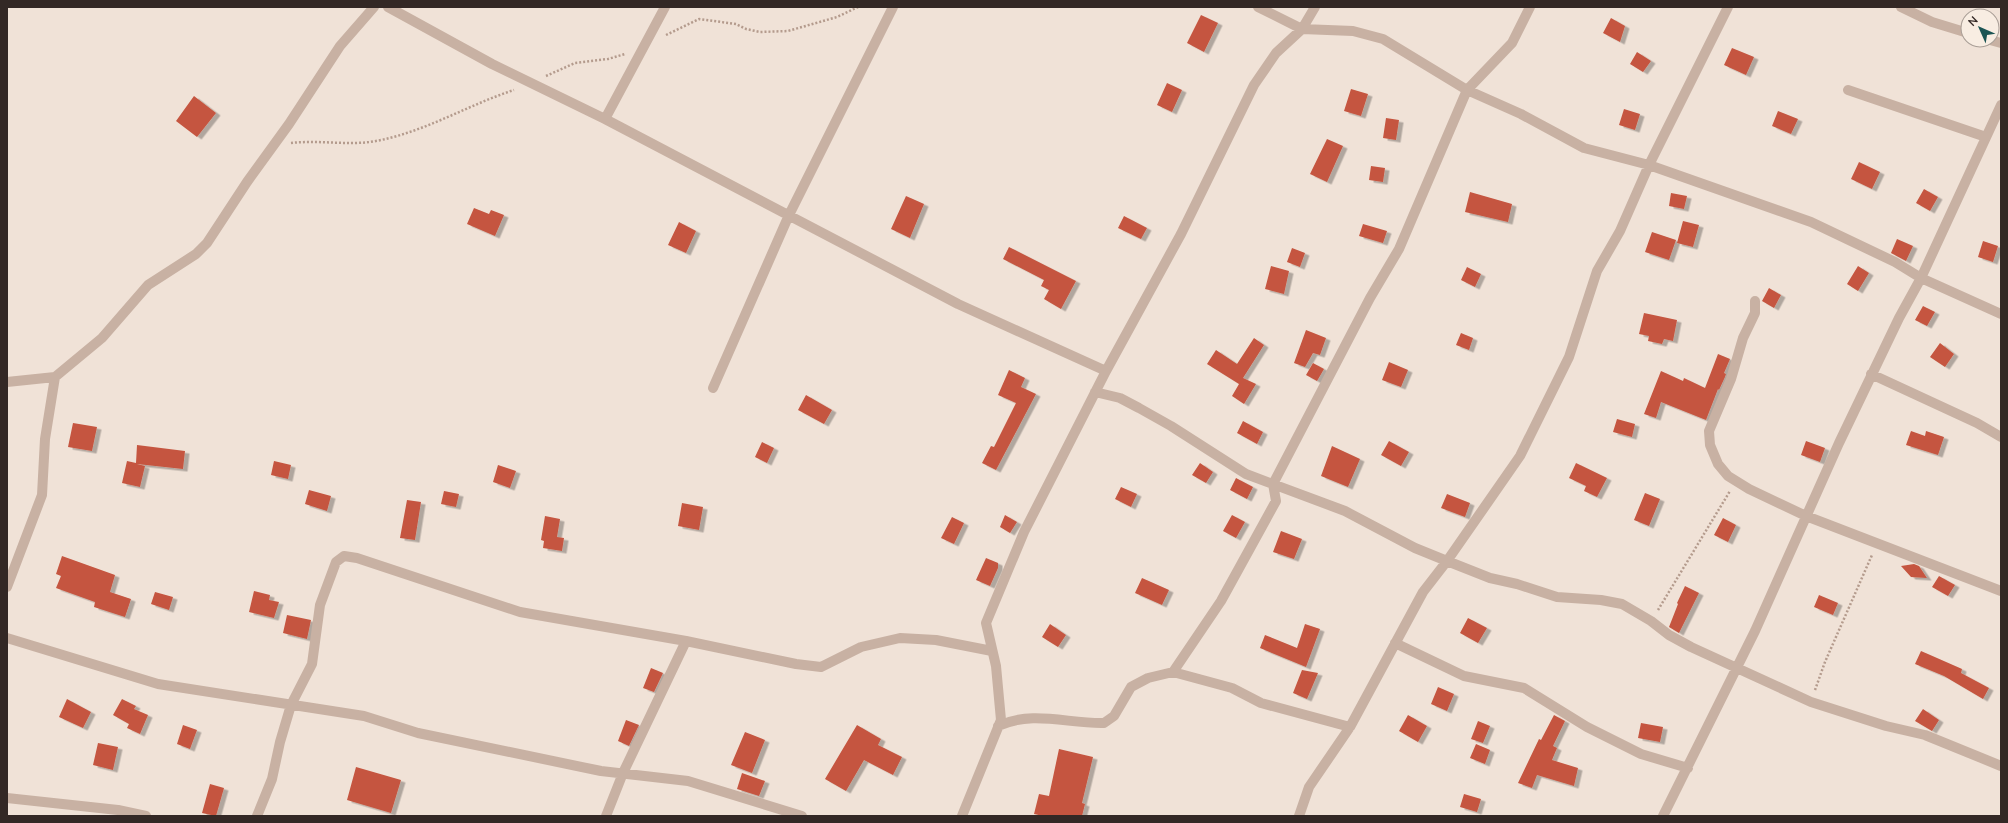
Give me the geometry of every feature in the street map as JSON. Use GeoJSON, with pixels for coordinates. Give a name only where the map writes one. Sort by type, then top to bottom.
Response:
{"type":"FeatureCollection","features":[{"type":"Feature","properties":{"kind":"street"},"geometry":{"type":"LineString","coordinates":[[7,382],[56,376],[102,338],[148,285],[196,254],[207,243],[340,46],[374,7]]}},
{"type":"Feature","properties":{"kind":"street"},"geometry":{"type":"LineString","coordinates":[[388,7],[492,64],[605,119],[958,304],[1106,371]]}},
{"type":"Feature","properties":{"kind":"street"},"geometry":{"type":"LineString","coordinates":[[605,119],[665,7]]}},
{"type":"Feature","properties":{"kind":"street"},"geometry":{"type":"LineString","coordinates":[[713,388],[789,215],[893,7]]}},
{"type":"Feature","properties":{"kind":"street"},"geometry":{"type":"LineString","coordinates":[[1258,7],[1302,29],[1353,31],[1383,39],[1467,90],[1522,114],[1584,148],[1649,164],[1811,222],[1895,262],[1921,278],[2001,314]]}},
{"type":"Feature","properties":{"kind":"street"},"geometry":{"type":"LineString","coordinates":[[962,816],[1001,720],[999,686],[986,623],[1024,532],[1106,371],[1181,234],[1254,85],[1276,53],[1302,29],[1315,7]]}},
{"type":"Feature","properties":{"kind":"street"},"geometry":{"type":"LineString","coordinates":[[1172,672],[1221,601],[1276,501],[1273,484],[1370,298],[1399,249],[1467,90],[1512,43],[1530,7]]}},
{"type":"Feature","properties":{"kind":"street"},"geometry":{"type":"LineString","coordinates":[[1299,816],[1309,787],[1350,727],[1422,592],[1447,561],[1524,449],[1569,357],[1597,271],[1620,231],[1649,164],[1728,7]]}},
{"type":"Feature","properties":{"kind":"street"},"geometry":{"type":"LineString","coordinates":[[1901,7],[1932,22],[1960,31]]}},
{"type":"Feature","properties":{"kind":"street"},"geometry":{"type":"LineString","coordinates":[[1848,90],[1986,138]]}},
{"type":"Feature","properties":{"kind":"street"},"geometry":{"type":"LineString","coordinates":[[1663,816],[1755,631],[1806,516],[1898,318],[1921,278],[2001,105]]}},
{"type":"Feature","properties":{"kind":"street"},"geometry":{"type":"LineString","coordinates":[[1755,301],[1755,313],[1743,338],[1731,379],[1709,431],[1710,445],[1718,464],[1735,482],[1806,516],[2001,591]]}},
{"type":"Feature","properties":{"kind":"street"},"geometry":{"type":"LineString","coordinates":[[1872,374],[1977,423],[2001,437]]}},
{"type":"Feature","properties":{"kind":"street"},"geometry":{"type":"LineString","coordinates":[[7,587],[42,495],[45,439],[56,376]]}},
{"type":"Feature","properties":{"kind":"street"},"geometry":{"type":"LineString","coordinates":[[1095,392],[1120,398],[1171,426],[1246,474],[1345,511],[1415,548],[1490,578],[1557,597],[1601,600],[1622,604],[1651,621],[1669,635],[1736,668],[1812,702],[1886,726],[1925,735],[2001,766]]}},
{"type":"Feature","properties":{"kind":"street"},"geometry":{"type":"LineString","coordinates":[[257,816],[272,779],[280,742],[291,705],[312,664],[320,605],[336,562],[344,556],[357,558],[520,612],[686,641],[796,664],[821,667],[861,648],[900,638],[936,640],[992,651]]}},
{"type":"Feature","properties":{"kind":"street"},"geometry":{"type":"LineString","coordinates":[[7,638],[158,684],[364,716],[418,733],[601,771],[688,781],[802,816]]}},
{"type":"Feature","properties":{"kind":"street"},"geometry":{"type":"LineString","coordinates":[[606,816],[624,773],[686,641]]}},
{"type":"Feature","properties":{"kind":"street"},"geometry":{"type":"LineString","coordinates":[[1395,643],[1464,676],[1524,688],[1587,727],[1641,754],[1688,768]]}},
{"type":"Feature","properties":{"kind":"street"},"geometry":{"type":"LineString","coordinates":[[998,726],[1029,717],[1104,723],[1114,716],[1131,687],[1148,678],[1172,672],[1232,688],[1261,703],[1350,727]]}},
{"type":"Feature","properties":{"kind":"street"},"geometry":{"type":"LineString","coordinates":[[7,798],[118,810],[146,816]]}},
{"type":"Feature","properties":{"kind":"path"},"geometry":{"type":"LineString","coordinates":[[274,145],[299,142],[370,142],[410,133],[438,122],[465,108],[531,83],[575,63],[588,60],[608,59],[635,51],[645,44],[699,19],[736,24],[760,32],[772,32],[802,28],[837,17],[858,7]]}},
{"type":"Feature","properties":{"kind":"path"},"geometry":{"type":"LineString","coordinates":[[1651,621],[1735,482]]}},
{"type":"Feature","properties":{"kind":"path"},"geometry":{"type":"LineString","coordinates":[[1812,702],[1825,662],[1877,543]]}},
{"type":"Feature","properties":{"kind":"building"},"geometry":{"type":"Polygon","coordinates":[[[1201,15],[1218,23],[1204,52],[1187,43],[1201,15]]]}},
{"type":"Feature","properties":{"kind":"building"},"geometry":{"type":"Polygon","coordinates":[[[1611,18],[1625,26],[1620,42],[1603,33],[1611,18]]]}},
{"type":"Feature","properties":{"kind":"building"},"geometry":{"type":"Polygon","coordinates":[[[1732,48],[1754,57],[1746,75],[1724,65],[1732,48]]]}},
{"type":"Feature","properties":{"kind":"building"},"geometry":{"type":"Polygon","coordinates":[[[1637,52],[1651,61],[1643,72],[1630,64],[1637,52]]]}},
{"type":"Feature","properties":{"kind":"building"},"geometry":{"type":"Polygon","coordinates":[[[1167,83],[1182,90],[1172,112],[1157,105],[1167,83]]]}},
{"type":"Feature","properties":{"kind":"building"},"geometry":{"type":"Polygon","coordinates":[[[1351,89],[1368,94],[1361,116],[1344,111],[1351,89]]]}},
{"type":"Feature","properties":{"kind":"building"},"geometry":{"type":"Polygon","coordinates":[[[194,96],[216,113],[197,137],[176,121],[194,96]]]}},
{"type":"Feature","properties":{"kind":"building"},"geometry":{"type":"Polygon","coordinates":[[[1624,109],[1640,114],[1635,130],[1619,125],[1624,109]]]}},
{"type":"Feature","properties":{"kind":"building"},"geometry":{"type":"Polygon","coordinates":[[[1778,111],[1798,119],[1791,134],[1772,126],[1778,111]]]}},
{"type":"Feature","properties":{"kind":"building"},"geometry":{"type":"Polygon","coordinates":[[[1386,118],[1399,120],[1396,140],[1383,138],[1386,118]]]}},
{"type":"Feature","properties":{"kind":"building"},"geometry":{"type":"Polygon","coordinates":[[[1327,139],[1343,146],[1327,182],[1310,174],[1327,139]]]}},
{"type":"Feature","properties":{"kind":"building"},"geometry":{"type":"Polygon","coordinates":[[[1859,162],[1880,172],[1872,189],[1851,179],[1859,162]]]}},
{"type":"Feature","properties":{"kind":"building"},"geometry":{"type":"Polygon","coordinates":[[[1371,166],[1385,168],[1383,182],[1369,180],[1371,166]]]}},
{"type":"Feature","properties":{"kind":"building"},"geometry":{"type":"Polygon","coordinates":[[[1924,189],[1938,197],[1930,211],[1916,203],[1924,189]]]}},
{"type":"Feature","properties":{"kind":"building"},"geometry":{"type":"Polygon","coordinates":[[[1470,192],[1512,204],[1508,222],[1465,212],[1470,192]]]}},
{"type":"Feature","properties":{"kind":"building"},"geometry":{"type":"Polygon","coordinates":[[[1671,193],[1687,196],[1684,209],[1669,206],[1671,193]]]}},
{"type":"Feature","properties":{"kind":"building"},"geometry":{"type":"Polygon","coordinates":[[[906,196],[924,204],[910,238],[891,229],[906,196]]]}},
{"type":"Feature","properties":{"kind":"building"},"geometry":{"type":"Polygon","coordinates":[[[474,208],[489,214],[491,210],[504,215],[495,236],[467,224],[474,208]]]}},
{"type":"Feature","properties":{"kind":"building"},"geometry":{"type":"Polygon","coordinates":[[[1124,216],[1147,228],[1141,239],[1118,228],[1124,216]]]}},
{"type":"Feature","properties":{"kind":"building"},"geometry":{"type":"Polygon","coordinates":[[[1683,221],[1699,225],[1693,247],[1677,243],[1683,221]]]}},
{"type":"Feature","properties":{"kind":"building"},"geometry":{"type":"Polygon","coordinates":[[[679,222],[696,231],[686,253],[668,245],[679,222]]]}},
{"type":"Feature","properties":{"kind":"building"},"geometry":{"type":"Polygon","coordinates":[[[1363,224],[1387,231],[1383,243],[1359,236],[1363,224]]]}},
{"type":"Feature","properties":{"kind":"building"},"geometry":{"type":"Polygon","coordinates":[[[1652,232],[1676,240],[1669,260],[1645,252],[1652,232]]]}},
{"type":"Feature","properties":{"kind":"building"},"geometry":{"type":"Polygon","coordinates":[[[1897,239],[1913,246],[1906,261],[1891,253],[1897,239]]]}},
{"type":"Feature","properties":{"kind":"building"},"geometry":{"type":"Polygon","coordinates":[[[1983,241],[1998,246],[1993,262],[1978,257],[1983,241]]]}},
{"type":"Feature","properties":{"kind":"building"},"geometry":{"type":"Polygon","coordinates":[[[1009,247],[1076,281],[1061,309],[1044,299],[1049,290],[1041,286],[1044,280],[1003,259],[1009,247]]]}},
{"type":"Feature","properties":{"kind":"building"},"geometry":{"type":"Polygon","coordinates":[[[1292,248],[1305,253],[1300,267],[1287,262],[1292,248]]]}},
{"type":"Feature","properties":{"kind":"building"},"geometry":{"type":"Polygon","coordinates":[[[1271,266],[1289,271],[1284,294],[1265,289],[1271,266]]]}},
{"type":"Feature","properties":{"kind":"building"},"geometry":{"type":"Polygon","coordinates":[[[1858,266],[1869,273],[1858,291],[1847,284],[1858,266]]]}},
{"type":"Feature","properties":{"kind":"building"},"geometry":{"type":"Polygon","coordinates":[[[1467,267],[1481,274],[1475,287],[1461,280],[1467,267]]]}},
{"type":"Feature","properties":{"kind":"building"},"geometry":{"type":"Polygon","coordinates":[[[1769,288],[1781,295],[1774,308],[1762,301],[1769,288]]]}},
{"type":"Feature","properties":{"kind":"building"},"geometry":{"type":"Polygon","coordinates":[[[1923,306],[1935,312],[1927,326],[1915,320],[1923,306]]]}},
{"type":"Feature","properties":{"kind":"building"},"geometry":{"type":"Polygon","coordinates":[[[1644,313],[1677,320],[1673,341],[1664,339],[1662,344],[1648,341],[1649,336],[1639,334],[1644,313]]]}},
{"type":"Feature","properties":{"kind":"building"},"geometry":{"type":"Polygon","coordinates":[[[1306,330],[1326,338],[1320,355],[1313,353],[1305,367],[1294,363],[1306,330]]]}},
{"type":"Feature","properties":{"kind":"building"},"geometry":{"type":"Polygon","coordinates":[[[1461,333],[1473,338],[1469,350],[1456,345],[1461,333]]]}},
{"type":"Feature","properties":{"kind":"building"},"geometry":{"type":"Polygon","coordinates":[[[1254,338],[1264,345],[1243,378],[1256,384],[1244,404],[1232,396],[1239,384],[1207,364],[1216,350],[1237,364],[1254,338]]]}},
{"type":"Feature","properties":{"kind":"building"},"geometry":{"type":"Polygon","coordinates":[[[1940,343],[1954,354],[1945,367],[1930,357],[1940,343]]]}},
{"type":"Feature","properties":{"kind":"building"},"geometry":{"type":"Polygon","coordinates":[[[1718,354],[1730,359],[1724,373],[1726,374],[1725,377],[1719,390],[1718,389],[1706,420],[1661,402],[1656,418],[1644,414],[1661,371],[1683,381],[1684,378],[1705,388],[1718,354]]]}},
{"type":"Feature","properties":{"kind":"building"},"geometry":{"type":"Polygon","coordinates":[[[1389,362],[1408,370],[1401,387],[1382,380],[1389,362]]]}},
{"type":"Feature","properties":{"kind":"building"},"geometry":{"type":"Polygon","coordinates":[[[1313,363],[1324,369],[1317,381],[1306,375],[1313,363]]]}},
{"type":"Feature","properties":{"kind":"building"},"geometry":{"type":"Polygon","coordinates":[[[1009,370],[1025,378],[1021,387],[1036,394],[996,470],[982,463],[991,446],[994,447],[1016,403],[998,395],[1009,370]]]}},
{"type":"Feature","properties":{"kind":"building"},"geometry":{"type":"Polygon","coordinates":[[[806,395],[832,410],[824,424],[798,410],[806,395]]]}},
{"type":"Feature","properties":{"kind":"building"},"geometry":{"type":"Polygon","coordinates":[[[1617,419],[1635,424],[1632,437],[1613,432],[1617,419]]]}},
{"type":"Feature","properties":{"kind":"building"},"geometry":{"type":"Polygon","coordinates":[[[1243,421],[1263,432],[1257,444],[1237,433],[1243,421]]]}},
{"type":"Feature","properties":{"kind":"building"},"geometry":{"type":"Polygon","coordinates":[[[73,423],[97,427],[92,451],[68,447],[73,423]]]}},
{"type":"Feature","properties":{"kind":"building"},"geometry":{"type":"Polygon","coordinates":[[[1911,431],[1925,436],[1926,431],[1944,437],[1938,455],[1906,445],[1911,431]]]}},
{"type":"Feature","properties":{"kind":"building"},"geometry":{"type":"Polygon","coordinates":[[[1389,441],[1409,452],[1401,466],[1381,455],[1389,441]]]}},
{"type":"Feature","properties":{"kind":"building"},"geometry":{"type":"Polygon","coordinates":[[[1806,441],[1825,448],[1820,462],[1801,455],[1806,441]]]}},
{"type":"Feature","properties":{"kind":"building"},"geometry":{"type":"Polygon","coordinates":[[[762,442],[774,448],[767,463],[755,457],[762,442]]]}},
{"type":"Feature","properties":{"kind":"building"},"geometry":{"type":"Polygon","coordinates":[[[137,445],[185,451],[183,469],[137,464],[145,466],[140,487],[122,483],[127,461],[136,463],[137,445]]]}},
{"type":"Feature","properties":{"kind":"building"},"geometry":{"type":"Polygon","coordinates":[[[1332,446],[1360,459],[1348,487],[1321,476],[1332,446]]]}},
{"type":"Feature","properties":{"kind":"building"},"geometry":{"type":"Polygon","coordinates":[[[274,461],[291,465],[288,479],[271,475],[274,461]]]}},
{"type":"Feature","properties":{"kind":"building"},"geometry":{"type":"Polygon","coordinates":[[[1200,463],[1213,472],[1206,483],[1192,475],[1200,463]]]}},
{"type":"Feature","properties":{"kind":"building"},"geometry":{"type":"Polygon","coordinates":[[[1576,463],[1607,478],[1597,497],[1584,491],[1586,486],[1569,478],[1576,463]]]}},
{"type":"Feature","properties":{"kind":"building"},"geometry":{"type":"Polygon","coordinates":[[[498,465],[516,471],[510,488],[493,482],[498,465]]]}},
{"type":"Feature","properties":{"kind":"building"},"geometry":{"type":"Polygon","coordinates":[[[1236,478],[1253,487],[1247,499],[1230,490],[1236,478]]]}},
{"type":"Feature","properties":{"kind":"building"},"geometry":{"type":"Polygon","coordinates":[[[1121,487],[1137,494],[1131,507],[1115,499],[1121,487]]]}},
{"type":"Feature","properties":{"kind":"building"},"geometry":{"type":"Polygon","coordinates":[[[309,490],[331,496],[327,511],[305,504],[309,490]]]}},
{"type":"Feature","properties":{"kind":"building"},"geometry":{"type":"Polygon","coordinates":[[[444,491],[459,494],[456,507],[441,504],[444,491]]]}},
{"type":"Feature","properties":{"kind":"building"},"geometry":{"type":"Polygon","coordinates":[[[1645,493],[1660,499],[1649,526],[1634,520],[1645,493]]]}},
{"type":"Feature","properties":{"kind":"building"},"geometry":{"type":"Polygon","coordinates":[[[1447,494],[1470,503],[1465,517],[1441,508],[1447,494]]]}},
{"type":"Feature","properties":{"kind":"building"},"geometry":{"type":"Polygon","coordinates":[[[407,500],[421,502],[415,540],[400,538],[407,500]]]}},
{"type":"Feature","properties":{"kind":"building"},"geometry":{"type":"Polygon","coordinates":[[[682,503],[703,507],[699,530],[678,526],[682,503]]]}},
{"type":"Feature","properties":{"kind":"building"},"geometry":{"type":"Polygon","coordinates":[[[1005,515],[1017,522],[1010,533],[1000,527],[1005,515]]]}},
{"type":"Feature","properties":{"kind":"building"},"geometry":{"type":"Polygon","coordinates":[[[1232,515],[1245,522],[1236,538],[1223,531],[1232,515]]]}},
{"type":"Feature","properties":{"kind":"building"},"geometry":{"type":"Polygon","coordinates":[[[545,516],[560,519],[557,537],[564,538],[562,551],[543,548],[544,541],[541,540],[545,516]]]}},
{"type":"Feature","properties":{"kind":"building"},"geometry":{"type":"Polygon","coordinates":[[[952,517],[964,523],[954,544],[941,538],[952,517]]]}},
{"type":"Feature","properties":{"kind":"building"},"geometry":{"type":"Polygon","coordinates":[[[1723,518],[1736,525],[1728,542],[1714,535],[1723,518]]]}},
{"type":"Feature","properties":{"kind":"building"},"geometry":{"type":"Polygon","coordinates":[[[1281,531],[1302,539],[1294,559],[1273,552],[1281,531]]]}},
{"type":"Feature","properties":{"kind":"building"},"geometry":{"type":"Polygon","coordinates":[[[62,556],[115,575],[110,592],[131,599],[125,617],[94,607],[95,602],[56,588],[61,576],[56,574],[62,556]]]}},
{"type":"Feature","properties":{"kind":"building"},"geometry":{"type":"Polygon","coordinates":[[[986,558],[998,563],[998,568],[990,586],[976,580],[986,558]]]}},
{"type":"Feature","properties":{"kind":"building"},"geometry":{"type":"Polygon","coordinates":[[[1914,564],[1919,566],[1927,578],[1911,577],[1901,566],[1914,564]]]}},
{"type":"Feature","properties":{"kind":"building"},"geometry":{"type":"Polygon","coordinates":[[[1939,576],[1955,585],[1948,596],[1932,587],[1939,576]]]}},
{"type":"Feature","properties":{"kind":"building"},"geometry":{"type":"Polygon","coordinates":[[[1142,578],[1169,590],[1162,605],[1135,593],[1142,578]]]}},
{"type":"Feature","properties":{"kind":"building"},"geometry":{"type":"Polygon","coordinates":[[[1685,586],[1699,593],[1679,633],[1669,627],[1678,604],[1677,603],[1685,586]]]}},
{"type":"Feature","properties":{"kind":"building"},"geometry":{"type":"Polygon","coordinates":[[[254,591],[270,595],[269,600],[279,602],[274,618],[249,612],[254,591]]]}},
{"type":"Feature","properties":{"kind":"building"},"geometry":{"type":"Polygon","coordinates":[[[155,592],[173,597],[169,610],[151,604],[155,592]]]}},
{"type":"Feature","properties":{"kind":"building"},"geometry":{"type":"Polygon","coordinates":[[[1819,595],[1838,603],[1833,615],[1814,607],[1819,595]]]}},
{"type":"Feature","properties":{"kind":"building"},"geometry":{"type":"Polygon","coordinates":[[[287,615],[311,620],[307,639],[283,633],[287,615]]]}},
{"type":"Feature","properties":{"kind":"building"},"geometry":{"type":"Polygon","coordinates":[[[1468,618],[1487,628],[1478,643],[1460,633],[1468,618]]]}},
{"type":"Feature","properties":{"kind":"building"},"geometry":{"type":"Polygon","coordinates":[[[1050,624],[1066,635],[1058,647],[1042,637],[1050,624]]]}},
{"type":"Feature","properties":{"kind":"building"},"geometry":{"type":"Polygon","coordinates":[[[1305,624],[1320,629],[1306,667],[1260,648],[1265,635],[1297,648],[1305,624]]]}},
{"type":"Feature","properties":{"kind":"building"},"geometry":{"type":"Polygon","coordinates":[[[1921,651],[1962,669],[1961,673],[1989,688],[1983,699],[1944,676],[1915,664],[1921,651]]]}},
{"type":"Feature","properties":{"kind":"building"},"geometry":{"type":"Polygon","coordinates":[[[651,668],[663,673],[654,692],[643,688],[651,668]]]}},
{"type":"Feature","properties":{"kind":"building"},"geometry":{"type":"Polygon","coordinates":[[[1302,670],[1318,673],[1307,699],[1293,693],[1302,670]]]}},
{"type":"Feature","properties":{"kind":"building"},"geometry":{"type":"Polygon","coordinates":[[[1438,687],[1454,694],[1447,711],[1431,704],[1438,687]]]}},
{"type":"Feature","properties":{"kind":"building"},"geometry":{"type":"Polygon","coordinates":[[[67,699],[91,712],[83,728],[59,717],[67,699]]]}},
{"type":"Feature","properties":{"kind":"building"},"geometry":{"type":"Polygon","coordinates":[[[122,699],[136,706],[134,709],[148,715],[140,734],[127,728],[129,724],[113,715],[122,699]]]}},
{"type":"Feature","properties":{"kind":"building"},"geometry":{"type":"Polygon","coordinates":[[[1923,709],[1939,720],[1932,731],[1915,721],[1923,709]]]}},
{"type":"Feature","properties":{"kind":"building"},"geometry":{"type":"Polygon","coordinates":[[[1408,715],[1427,726],[1418,742],[1399,731],[1408,715]]]}},
{"type":"Feature","properties":{"kind":"building"},"geometry":{"type":"Polygon","coordinates":[[[1554,715],[1565,721],[1553,746],[1557,748],[1552,760],[1578,768],[1574,786],[1537,775],[1532,788],[1518,783],[1539,739],[1541,740],[1554,715]]]}},
{"type":"Feature","properties":{"kind":"building"},"geometry":{"type":"Polygon","coordinates":[[[626,720],[639,725],[629,746],[618,741],[626,720]]]}},
{"type":"Feature","properties":{"kind":"building"},"geometry":{"type":"Polygon","coordinates":[[[1478,721],[1490,726],[1483,743],[1471,739],[1478,721]]]}},
{"type":"Feature","properties":{"kind":"building"},"geometry":{"type":"Polygon","coordinates":[[[1641,723],[1663,727],[1660,742],[1638,738],[1641,723]]]}},
{"type":"Feature","properties":{"kind":"building"},"geometry":{"type":"Polygon","coordinates":[[[183,725],[197,730],[190,749],[177,744],[183,725]]]}},
{"type":"Feature","properties":{"kind":"building"},"geometry":{"type":"Polygon","coordinates":[[[857,725],[881,739],[878,745],[902,757],[893,775],[864,760],[846,791],[825,779],[857,725]]]}},
{"type":"Feature","properties":{"kind":"building"},"geometry":{"type":"Polygon","coordinates":[[[745,732],[765,740],[752,773],[731,765],[745,732]]]}},
{"type":"Feature","properties":{"kind":"building"},"geometry":{"type":"Polygon","coordinates":[[[98,743],[118,747],[113,770],[93,765],[98,743]]]}},
{"type":"Feature","properties":{"kind":"building"},"geometry":{"type":"Polygon","coordinates":[[[1476,744],[1490,750],[1485,764],[1470,758],[1476,744]]]}},
{"type":"Feature","properties":{"kind":"building"},"geometry":{"type":"Polygon","coordinates":[[[1059,749],[1093,757],[1082,803],[1085,804],[1082,816],[1043,816],[1034,814],[1039,794],[1049,796],[1059,749]]]}},
{"type":"Feature","properties":{"kind":"building"},"geometry":{"type":"Polygon","coordinates":[[[356,767],[401,780],[391,813],[347,800],[356,767]]]}},
{"type":"Feature","properties":{"kind":"building"},"geometry":{"type":"Polygon","coordinates":[[[742,773],[765,781],[759,796],[737,789],[742,773]]]}},
{"type":"Feature","properties":{"kind":"building"},"geometry":{"type":"Polygon","coordinates":[[[210,784],[224,788],[216,816],[202,813],[210,784]]]}},
{"type":"Feature","properties":{"kind":"building"},"geometry":{"type":"Polygon","coordinates":[[[1464,794],[1481,799],[1477,812],[1460,807],[1464,794]]]}}]}
